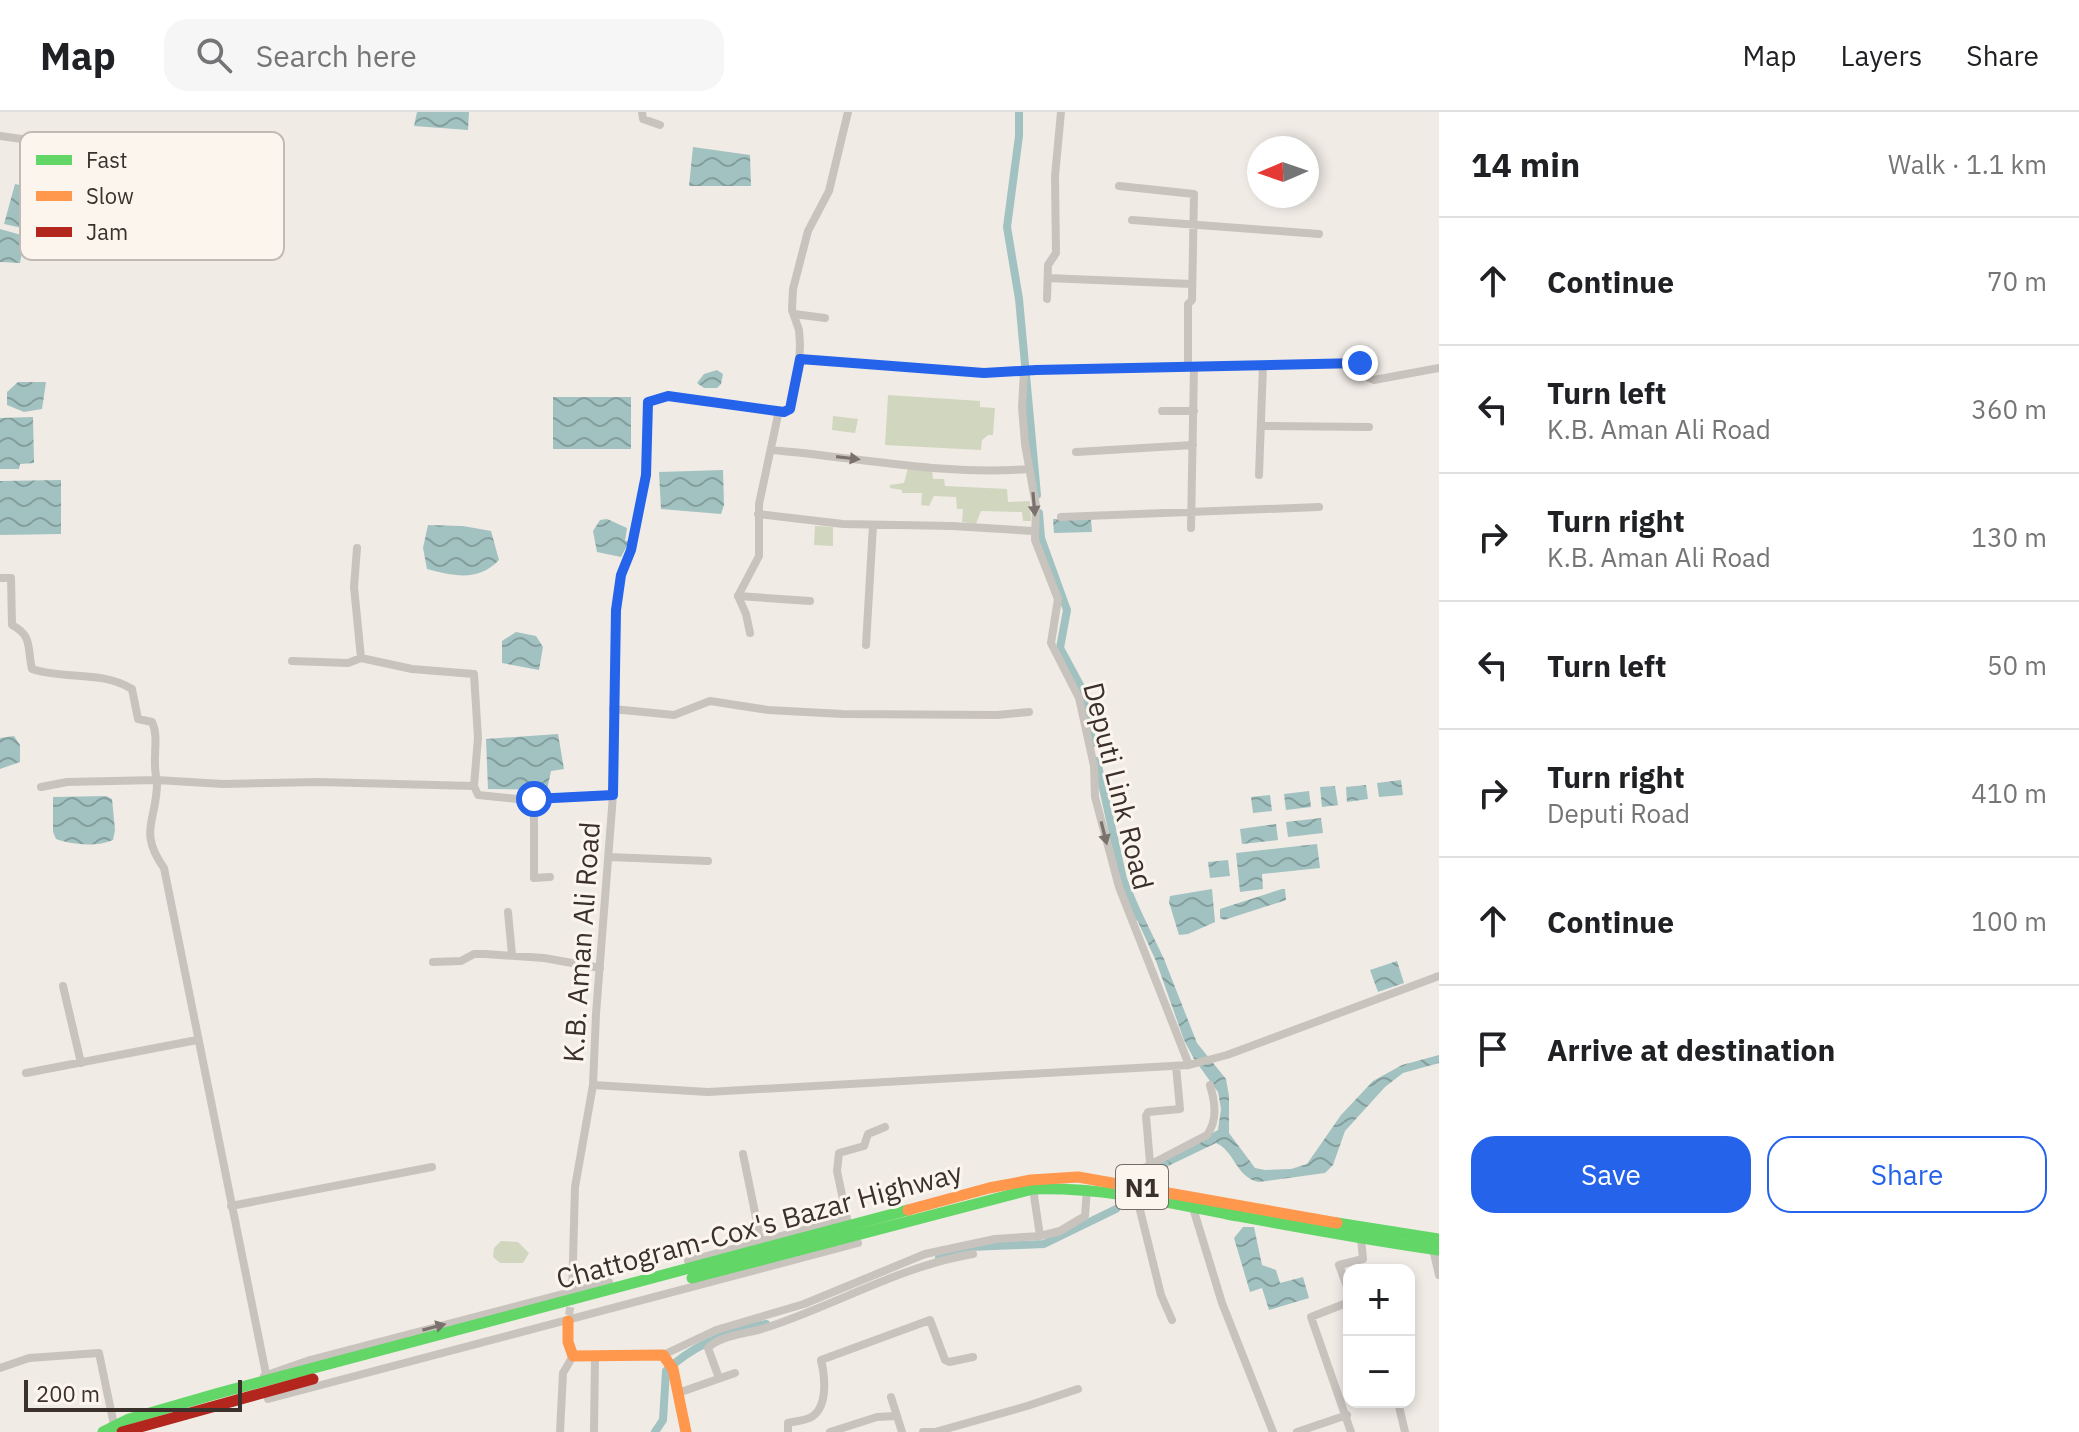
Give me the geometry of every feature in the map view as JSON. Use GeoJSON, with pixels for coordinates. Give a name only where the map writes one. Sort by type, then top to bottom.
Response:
{"type":"FeatureCollection","features":[{"type":"Feature","properties":{"kind":"main road","name":"Chattogram-Cox's Bazar Highway"},"geometry":{"type":"LineString","coordinates":[[103,1432],[220,1398],[898,1225],[989,1188],[1031,1180],[1078,1177],[1436,1241]]}},
{"type":"Feature","properties":{"kind":"main road","name":"Chattogram-Cox's Bazar Highway"},"geometry":{"type":"LineString","coordinates":[[220,1398],[254,1384],[966,1199],[1033,1189],[1087,1189],[1361,1239],[1416,1246],[1436,1241]]}},
{"type":"Feature","properties":{"kind":"main road"},"geometry":{"type":"LineString","coordinates":[[568,1318],[568,1342],[573,1356],[668,1361],[686,1432]]}},
{"type":"Feature","properties":{"kind":"street"},"geometry":{"type":"LineString","coordinates":[[642,112],[643,119],[660,125]]}},
{"type":"Feature","properties":{"kind":"street"},"geometry":{"type":"LineString","coordinates":[[738,596],[759,556],[758,514],[778,415],[790,409],[794,397],[800,359],[793,289],[813,220],[829,191],[848,112]]}},
{"type":"Feature","properties":{"kind":"street"},"geometry":{"type":"LineString","coordinates":[[1047,299],[1048,265],[1056,253],[1055,176],[1061,112]]}},
{"type":"Feature","properties":{"kind":"street"},"geometry":{"type":"LineString","coordinates":[[0,136],[20,139]]}},
{"type":"Feature","properties":{"kind":"street"},"geometry":{"type":"LineString","coordinates":[[1119,186],[1194,194],[1192,300],[1188,304],[1194,411],[1191,528]]}},
{"type":"Feature","properties":{"kind":"street"},"geometry":{"type":"LineString","coordinates":[[1132,220],[1319,234]]}},
{"type":"Feature","properties":{"kind":"street"},"geometry":{"type":"LineString","coordinates":[[1048,278],[1192,284]]}},
{"type":"Feature","properties":{"kind":"street"},"geometry":{"type":"LineString","coordinates":[[794,314],[825,318]]}},
{"type":"Feature","properties":{"kind":"street"},"geometry":{"type":"LineString","coordinates":[[800,359],[984,373],[1360,363],[1369,378],[1374,380],[1439,368]]}},
{"type":"Feature","properties":{"kind":"street"},"geometry":{"type":"LineString","coordinates":[[1259,475],[1263,365]]}},
{"type":"Feature","properties":{"kind":"street","name":"Deputi Link Road"},"geometry":{"type":"LineString","coordinates":[[1024,371],[1022,407],[1036,506],[1035,540],[1058,599],[1051,643],[1079,698],[1094,766],[1095,797],[1119,887],[1192,1064]]}},
{"type":"Feature","properties":{"kind":"street","name":"K.B. Aman Ali Road"},"geometry":{"type":"LineString","coordinates":[[572,1293],[575,1187],[593,1085],[613,795],[616,610],[621,575],[631,550],[646,475],[648,402],[668,396],[784,412]]}},
{"type":"Feature","properties":{"kind":"street"},"geometry":{"type":"LineString","coordinates":[[1162,411],[1194,411]]}},
{"type":"Feature","properties":{"kind":"street"},"geometry":{"type":"LineString","coordinates":[[1261,426],[1369,427]]}},
{"type":"Feature","properties":{"kind":"street"},"geometry":{"type":"LineString","coordinates":[[1076,452],[1193,445]]}},
{"type":"Feature","properties":{"kind":"street"},"geometry":{"type":"LineString","coordinates":[[771,450],[901,465],[987,471],[1029,469]]}},
{"type":"Feature","properties":{"kind":"street"},"geometry":{"type":"LineString","coordinates":[[1061,517],[1319,507]]}},
{"type":"Feature","properties":{"kind":"street"},"geometry":{"type":"LineString","coordinates":[[758,514],[843,524],[1033,531]]}},
{"type":"Feature","properties":{"kind":"street"},"geometry":{"type":"LineString","coordinates":[[866,645],[873,525]]}},
{"type":"Feature","properties":{"kind":"street"},"geometry":{"type":"LineString","coordinates":[[357,548],[354,587],[361,658]]}},
{"type":"Feature","properties":{"kind":"street"},"geometry":{"type":"LineString","coordinates":[[0,578],[11,578],[12,625],[24,631],[28,638],[32,669],[46,674],[120,682],[132,689],[138,719],[152,722],[155,728],[153,767],[157,780],[149,838],[152,852],[164,868],[266,1374]]}},
{"type":"Feature","properties":{"kind":"street"},"geometry":{"type":"LineString","coordinates":[[738,596],[810,601]]}},
{"type":"Feature","properties":{"kind":"street"},"geometry":{"type":"LineString","coordinates":[[738,596],[750,633]]}},
{"type":"Feature","properties":{"kind":"street"},"geometry":{"type":"LineString","coordinates":[[292,661],[348,663],[361,658],[412,669],[474,674],[478,738],[474,786],[478,795],[534,799],[613,795]]}},
{"type":"Feature","properties":{"kind":"street"},"geometry":{"type":"LineString","coordinates":[[613,709],[674,715],[710,701],[768,710],[843,714],[997,715],[1029,712]]}},
{"type":"Feature","properties":{"kind":"street"},"geometry":{"type":"LineString","coordinates":[[41,787],[67,782],[157,780],[223,784],[319,782],[474,786]]}},
{"type":"Feature","properties":{"kind":"street"},"geometry":{"type":"LineString","coordinates":[[534,799],[534,878],[550,877]]}},
{"type":"Feature","properties":{"kind":"street"},"geometry":{"type":"LineString","coordinates":[[609,857],[708,861]]}},
{"type":"Feature","properties":{"kind":"street"},"geometry":{"type":"LineString","coordinates":[[508,912],[512,955]]}},
{"type":"Feature","properties":{"kind":"street"},"geometry":{"type":"LineString","coordinates":[[433,962],[461,961],[474,954],[512,955],[600,968]]}},
{"type":"Feature","properties":{"kind":"street"},"geometry":{"type":"LineString","coordinates":[[593,1085],[708,1092],[1192,1064],[1439,976]]}},
{"type":"Feature","properties":{"kind":"street"},"geometry":{"type":"LineString","coordinates":[[63,986],[81,1063]]}},
{"type":"Feature","properties":{"kind":"street"},"geometry":{"type":"LineString","coordinates":[[26,1073],[197,1040]]}},
{"type":"Feature","properties":{"kind":"street"},"geometry":{"type":"LineString","coordinates":[[1150,1163],[1146,1116],[1148,1112],[1180,1109],[1176,1066]]}},
{"type":"Feature","properties":{"kind":"street"},"geometry":{"type":"LineString","coordinates":[[1117,1183],[1211,1131],[1215,1103],[1210,1085]]}},
{"type":"Feature","properties":{"kind":"street"},"geometry":{"type":"LineString","coordinates":[[847,1219],[837,1171],[839,1153],[864,1146],[868,1134],[885,1127]]}},
{"type":"Feature","properties":{"kind":"street"},"geometry":{"type":"LineString","coordinates":[[743,1154],[761,1242]]}},
{"type":"Feature","properties":{"kind":"street"},"geometry":{"type":"LineString","coordinates":[[231,1206],[432,1167]]}},
{"type":"Feature","properties":{"kind":"street"},"geometry":{"type":"LineString","coordinates":[[1033,1189],[1040,1236]]}},
{"type":"Feature","properties":{"kind":"street"},"geometry":{"type":"LineString","coordinates":[[668,1361],[716,1330],[804,1304],[925,1254],[995,1239],[1040,1236],[1060,1231],[1085,1216],[1087,1189]]}},
{"type":"Feature","properties":{"kind":"street"},"geometry":{"type":"LineString","coordinates":[[254,1384],[266,1374],[847,1219],[954,1193],[966,1199]]}},
{"type":"Feature","properties":{"kind":"street"},"geometry":{"type":"LineString","coordinates":[[1137,1198],[1161,1295],[1172,1320]]}},
{"type":"Feature","properties":{"kind":"street"},"geometry":{"type":"LineString","coordinates":[[1193,1208],[1222,1303],[1273,1432]]}},
{"type":"Feature","properties":{"kind":"street"},"geometry":{"type":"LineString","coordinates":[[220,1398],[240,1405],[889,1234],[898,1225]]}},
{"type":"Feature","properties":{"kind":"street"},"geometry":{"type":"LineString","coordinates":[[1343,1264],[1363,1259],[1361,1239]]}},
{"type":"Feature","properties":{"kind":"street"},"geometry":{"type":"LineString","coordinates":[[1436,1241],[1439,1275]]}},
{"type":"Feature","properties":{"kind":"street"},"geometry":{"type":"LineString","coordinates":[[719,1378],[708,1348],[720,1339],[788,1321],[872,1286],[953,1257],[973,1254]]}},
{"type":"Feature","properties":{"kind":"street"},"geometry":{"type":"LineString","coordinates":[[1343,1304],[1311,1317],[1351,1432]]}},
{"type":"Feature","properties":{"kind":"street"},"geometry":{"type":"LineString","coordinates":[[788,1432],[788,1423],[810,1418],[819,1410],[825,1379],[821,1360],[930,1320],[945,1360],[949,1362],[973,1357]]}},
{"type":"Feature","properties":{"kind":"street"},"geometry":{"type":"LineString","coordinates":[[0,1368],[29,1358],[99,1353],[118,1429]]}},
{"type":"Feature","properties":{"kind":"street"},"geometry":{"type":"LineString","coordinates":[[560,1432],[563,1373],[573,1356]]}},
{"type":"Feature","properties":{"kind":"street"},"geometry":{"type":"LineString","coordinates":[[594,1432],[595,1357]]}},
{"type":"Feature","properties":{"kind":"street"},"geometry":{"type":"LineString","coordinates":[[678,1393],[735,1373]]}},
{"type":"Feature","properties":{"kind":"street"},"geometry":{"type":"LineString","coordinates":[[923,1432],[935,1432],[1078,1389]]}},
{"type":"Feature","properties":{"kind":"street"},"geometry":{"type":"LineString","coordinates":[[891,1397],[902,1432]]}},
{"type":"Feature","properties":{"kind":"street"},"geometry":{"type":"LineString","coordinates":[[1399,1408],[1405,1432]]}},
{"type":"Feature","properties":{"kind":"street"},"geometry":{"type":"LineString","coordinates":[[1297,1432],[1347,1415]]}},
{"type":"Feature","properties":{"kind":"street"},"geometry":{"type":"LineString","coordinates":[[830,1432],[877,1417],[895,1416]]}},
{"type":"Feature","properties":{"kind":"green space"},"geometry":{"type":"Polygon","coordinates":[[[888,395],[980,401],[980,407],[995,408],[993,435],[982,440],[981,450],[885,445],[888,395]]]}},
{"type":"Feature","properties":{"kind":"green space"},"geometry":{"type":"Polygon","coordinates":[[[833,416],[858,419],[855,433],[832,430],[833,416]]]}},
{"type":"Feature","properties":{"kind":"green space"},"geometry":{"type":"Polygon","coordinates":[[[908,468],[932,469],[933,479],[944,479],[945,486],[1007,489],[1008,502],[1030,501],[1031,521],[1023,521],[1022,512],[981,511],[976,524],[962,522],[963,509],[957,509],[956,497],[934,496],[929,506],[921,505],[922,493],[902,493],[902,490],[890,488],[890,485],[904,483],[908,468]]]}},
{"type":"Feature","properties":{"kind":"green space"},"geometry":{"type":"Polygon","coordinates":[[[815,526],[833,527],[833,546],[814,545],[815,526]]]}},
{"type":"Feature","properties":{"kind":"green space"},"geometry":{"type":"Polygon","coordinates":[[[501,1241],[518,1242],[529,1253],[523,1263],[500,1263],[493,1257],[494,1248],[501,1241]]]}},
{"type":"Feature","properties":{"kind":"water"},"geometry":{"type":"Polygon","coordinates":[[[417,112],[469,112],[468,130],[414,126],[417,112]]]}},
{"type":"Feature","properties":{"kind":"water"},"geometry":{"type":"Polygon","coordinates":[[[693,147],[750,155],[751,186],[689,186],[693,147]]]}},
{"type":"Feature","properties":{"kind":"water"},"geometry":{"type":"Polygon","coordinates":[[[15,184],[20,185],[20,228],[4,224],[15,184]]]}},
{"type":"Feature","properties":{"kind":"water"},"geometry":{"type":"Polygon","coordinates":[[[0,229],[20,235],[20,263],[0,262],[0,229]]]}},
{"type":"Feature","properties":{"kind":"water"},"geometry":{"type":"Polygon","coordinates":[[[717,370],[723,374],[717,388],[704,388],[697,383],[704,374],[717,370]]]}},
{"type":"Feature","properties":{"kind":"water"},"geometry":{"type":"Polygon","coordinates":[[[18,382],[46,382],[42,409],[24,412],[7,405],[7,392],[18,382]]]}},
{"type":"Feature","properties":{"kind":"water"},"geometry":{"type":"Polygon","coordinates":[[[553,397],[631,397],[631,449],[553,449],[553,397]]]}},
{"type":"Feature","properties":{"kind":"water"},"geometry":{"type":"Polygon","coordinates":[[[33,417],[34,463],[20,464],[19,469],[0,469],[0,418],[33,417]]]}},
{"type":"Feature","properties":{"kind":"water"},"geometry":{"type":"Polygon","coordinates":[[[723,470],[724,505],[721,514],[661,509],[659,472],[723,470]]]}},
{"type":"Feature","properties":{"kind":"water"},"geometry":{"type":"Polygon","coordinates":[[[61,480],[61,534],[0,535],[0,481],[61,480]]]}},
{"type":"Feature","properties":{"kind":"water"},"geometry":{"type":"Polygon","coordinates":[[[607,519],[627,528],[625,541],[630,540],[621,557],[597,552],[593,531],[600,520],[607,519]]]}},
{"type":"Feature","properties":{"kind":"water"},"geometry":{"type":"Polygon","coordinates":[[[1053,519],[1091,519],[1092,532],[1054,533],[1053,519]]]}},
{"type":"Feature","properties":{"kind":"water"},"geometry":{"type":"Polygon","coordinates":[[[428,525],[491,531],[499,560],[483,572],[474,574],[456,575],[427,569],[423,548],[428,525]]]}},
{"type":"Feature","properties":{"kind":"water"},"geometry":{"type":"Polygon","coordinates":[[[516,632],[536,636],[543,647],[539,670],[502,663],[502,641],[516,632]]]}},
{"type":"Feature","properties":{"kind":"water"},"geometry":{"type":"Polygon","coordinates":[[[558,734],[564,769],[551,771],[547,790],[488,789],[486,739],[558,734]]]}},
{"type":"Feature","properties":{"kind":"water"},"geometry":{"type":"Polygon","coordinates":[[[14,736],[20,745],[20,762],[0,769],[0,738],[14,736]]]}},
{"type":"Feature","properties":{"kind":"water"},"geometry":{"type":"Polygon","coordinates":[[[1401,780],[1403,795],[1379,797],[1377,783],[1401,780]]]}},
{"type":"Feature","properties":{"kind":"water"},"geometry":{"type":"Polygon","coordinates":[[[1366,785],[1368,799],[1347,802],[1346,787],[1366,785]]]}},
{"type":"Feature","properties":{"kind":"water"},"geometry":{"type":"Polygon","coordinates":[[[1335,786],[1338,805],[1322,807],[1320,787],[1335,786]]]}},
{"type":"Feature","properties":{"kind":"water"},"geometry":{"type":"Polygon","coordinates":[[[1309,791],[1311,807],[1286,810],[1284,794],[1309,791]]]}},
{"type":"Feature","properties":{"kind":"water"},"geometry":{"type":"Polygon","coordinates":[[[1270,795],[1272,811],[1253,813],[1251,797],[1270,795]]]}},
{"type":"Feature","properties":{"kind":"water"},"geometry":{"type":"Polygon","coordinates":[[[106,796],[112,799],[113,840],[85,844],[56,839],[53,832],[53,797],[106,796]]]}},
{"type":"Feature","properties":{"kind":"water"},"geometry":{"type":"Polygon","coordinates":[[[1321,818],[1323,833],[1288,837],[1286,822],[1321,818]]]}},
{"type":"Feature","properties":{"kind":"water"},"geometry":{"type":"Polygon","coordinates":[[[1276,824],[1278,840],[1242,844],[1240,829],[1276,824]]]}},
{"type":"Feature","properties":{"kind":"water"},"geometry":{"type":"Polygon","coordinates":[[[1317,844],[1320,868],[1262,874],[1263,889],[1240,892],[1236,853],[1317,844]]]}},
{"type":"Feature","properties":{"kind":"water"},"geometry":{"type":"Polygon","coordinates":[[[1228,860],[1230,876],[1210,878],[1208,862],[1228,860]]]}},
{"type":"Feature","properties":{"kind":"water"},"geometry":{"type":"Polygon","coordinates":[[[1212,889],[1215,922],[1179,935],[1170,896],[1212,889]]]}},
{"type":"Feature","properties":{"kind":"water"},"geometry":{"type":"Polygon","coordinates":[[[1285,889],[1286,900],[1224,920],[1220,918],[1220,909],[1285,889]]]}},
{"type":"Feature","properties":{"kind":"water"},"geometry":{"type":"Polygon","coordinates":[[[1139,907],[1164,959],[1197,1043],[1226,1079],[1229,1133],[1255,1168],[1291,1169],[1307,1164],[1341,1115],[1373,1081],[1402,1065],[1439,1055],[1439,1063],[1403,1073],[1385,1087],[1345,1131],[1333,1165],[1325,1173],[1259,1182],[1251,1180],[1228,1152],[1216,1143],[1158,1168],[1165,1158],[1218,1130],[1221,1109],[1218,1092],[1184,1040],[1156,961],[1133,911],[1139,907]]]}},
{"type":"Feature","properties":{"kind":"water"},"geometry":{"type":"Polygon","coordinates":[[[1397,961],[1404,983],[1378,992],[1370,970],[1397,961]]]}},
{"type":"Feature","properties":{"kind":"water"},"geometry":{"type":"Polygon","coordinates":[[[1243,1227],[1254,1227],[1262,1265],[1276,1270],[1280,1283],[1303,1277],[1309,1298],[1269,1310],[1262,1288],[1250,1292],[1234,1238],[1243,1227]]]}},
{"type":"Feature","properties":{"kind":"waterway"},"geometry":{"type":"LineString","coordinates":[[1019,112],[1019,136],[1007,227],[1019,299],[1037,495]]}},
{"type":"Feature","properties":{"kind":"waterway"},"geometry":{"type":"LineString","coordinates":[[1039,513],[1041,538],[1067,610],[1060,648],[1081,687],[1093,743]]}},
{"type":"Feature","properties":{"kind":"waterway"},"geometry":{"type":"LineString","coordinates":[[1097,761],[1123,879],[1139,917]]}},
{"type":"Feature","properties":{"kind":"waterway"},"geometry":{"type":"LineString","coordinates":[[1147,1177],[1165,1164]]}},
{"type":"Feature","properties":{"kind":"waterway"},"geometry":{"type":"LineString","coordinates":[[939,1258],[970,1247],[1044,1244],[1116,1209]]}},
{"type":"Feature","properties":{"kind":"waterway"},"geometry":{"type":"LineString","coordinates":[[655,1432],[663,1420],[666,1371],[688,1353],[712,1340],[766,1324]]}},
{"type":"Feature","properties":{"kind":"tunnel"},"geometry":{"type":"LineString","coordinates":[[569,1315],[572,1296]]}},
{"type":"Feature","properties":{"kind":"traffic: fast"},"geometry":{"type":"LineString","coordinates":[[692,1278],[1033,1189],[1082,1190],[1130,1196],[1439,1250]]}},
{"type":"Feature","properties":{"kind":"traffic: fast"},"geometry":{"type":"LineString","coordinates":[[103,1432],[129,1419],[219,1393],[908,1210]]}},
{"type":"Feature","properties":{"kind":"traffic: fast"},"geometry":{"type":"LineString","coordinates":[[1337,1223],[1439,1239]]}},
{"type":"Feature","properties":{"kind":"traffic: slow"},"geometry":{"type":"LineString","coordinates":[[908,1210],[989,1188],[1031,1180],[1078,1177],[1337,1223]]}},
{"type":"Feature","properties":{"kind":"traffic: slow"},"geometry":{"type":"LineString","coordinates":[[568,1321],[568,1342],[573,1356],[663,1355],[673,1369],[686,1432]]}},
{"type":"Feature","properties":{"kind":"traffic: jam"},"geometry":{"type":"LineString","coordinates":[[122,1432],[313,1379]]}},
{"type":"Feature","properties":{"kind":"route"},"geometry":{"type":"LineString","coordinates":[[534,799],[613,795],[616,610],[621,575],[631,550],[646,475],[648,402],[668,396],[784,412],[790,409],[794,397],[800,359],[984,373],[1360,363]]}}]}
